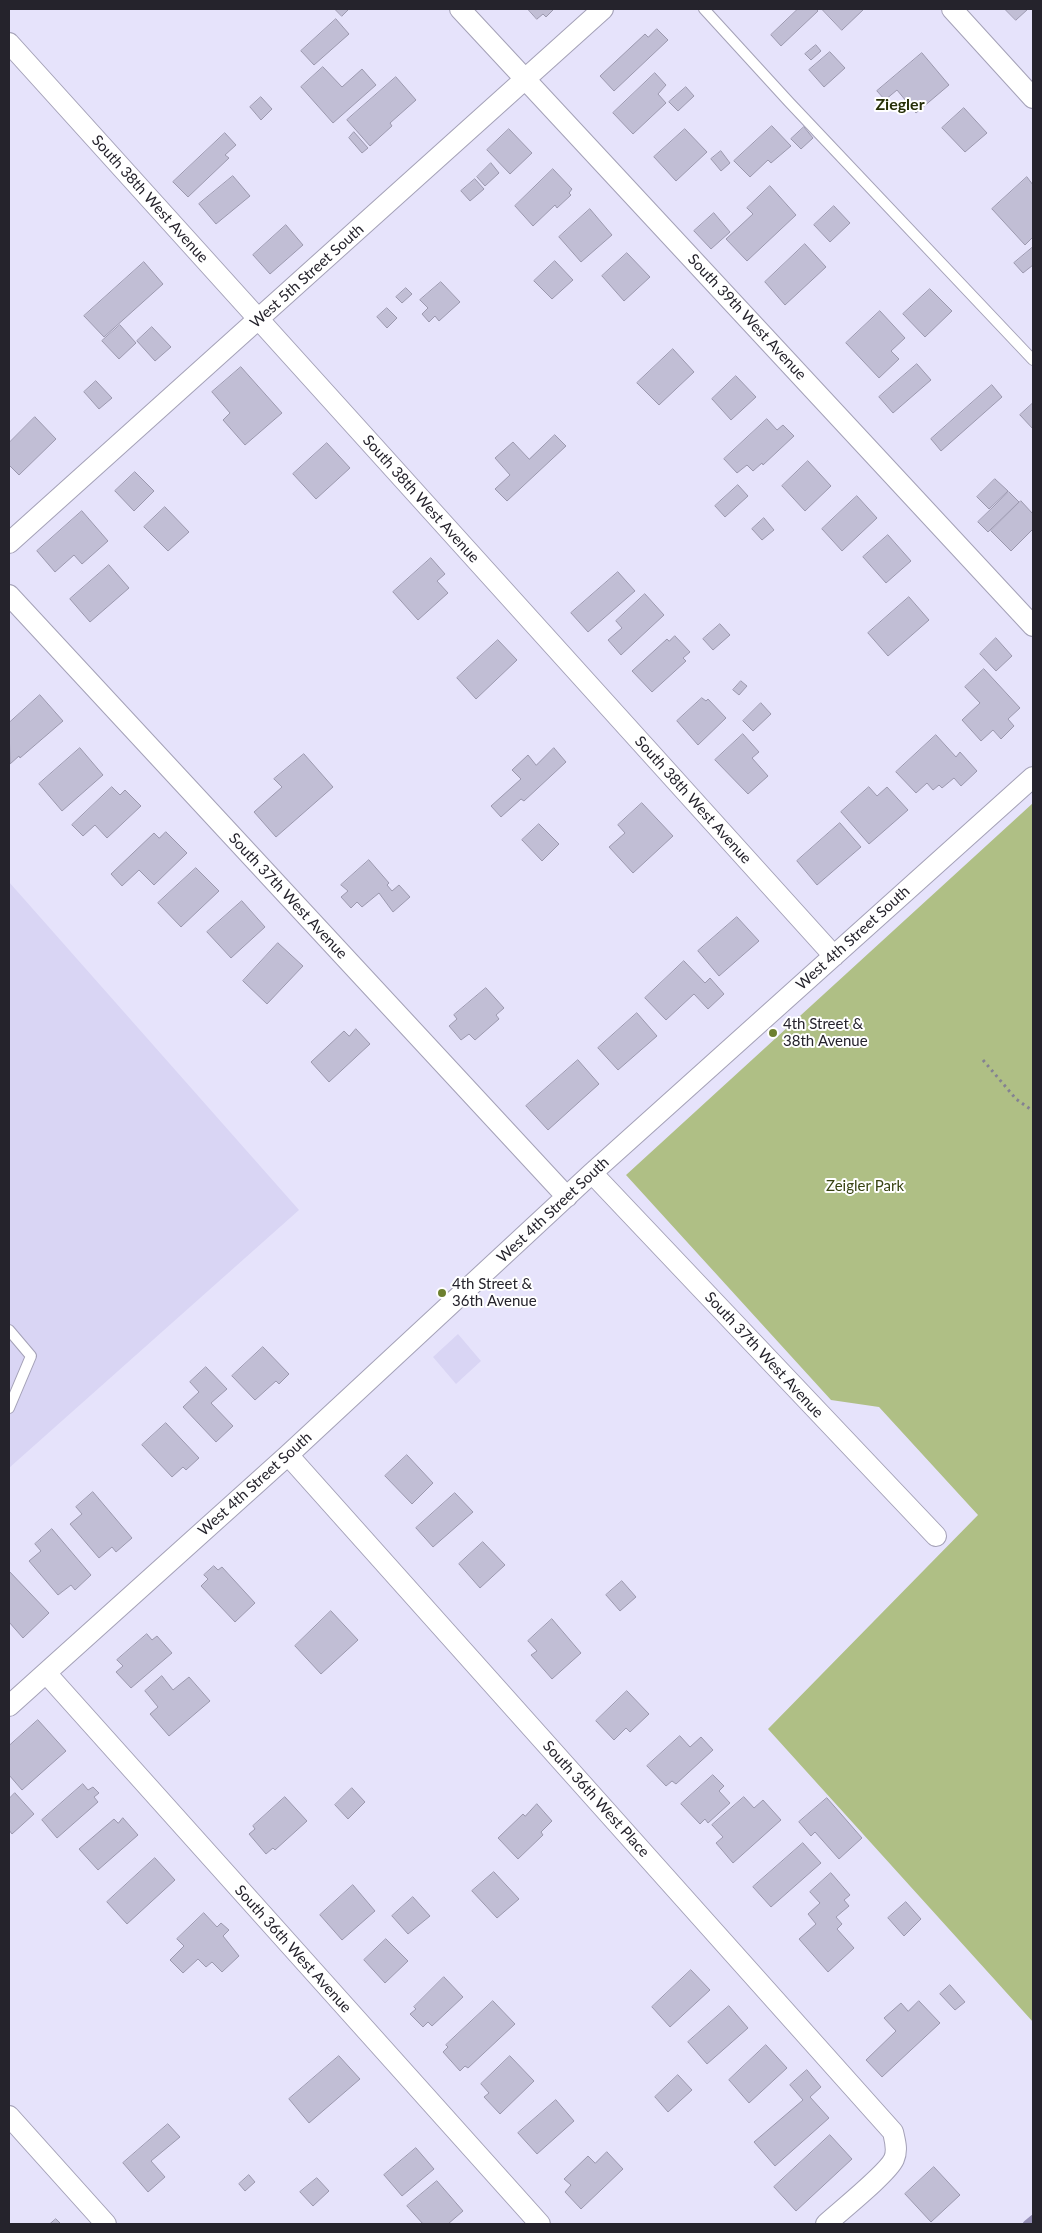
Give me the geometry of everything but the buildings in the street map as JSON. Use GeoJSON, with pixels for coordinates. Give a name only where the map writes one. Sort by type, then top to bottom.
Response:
{"type":"FeatureCollection","features":[{"type":"Feature","properties":{"kind":"street","name":"South 39th West Avenue"},"geometry":{"type":"LineString","coordinates":[[460,9],[1033,626]]}},
{"type":"Feature","properties":{"kind":"street","name":"West 5th Street South"},"geometry":{"type":"LineString","coordinates":[[9,543],[603,9]]}},
{"type":"Feature","properties":{"kind":"street"},"geometry":{"type":"LineString","coordinates":[[952,9],[1033,98]]}},
{"type":"Feature","properties":{"kind":"street","name":"South 38th West Avenue"},"geometry":{"type":"LineString","coordinates":[[9,43],[834,956]]}},
{"type":"Feature","properties":{"kind":"street","name":"South 37th West Avenue"},"geometry":{"type":"LineString","coordinates":[[9,595],[567,1197]]}},
{"type":"Feature","properties":{"kind":"street","name":"West 4th Street South"},"geometry":{"type":"LineString","coordinates":[[9,1706],[288,1455],[592,1173],[1033,777]]}},
{"type":"Feature","properties":{"kind":"street","name":"South 37th West Avenue"},"geometry":{"type":"LineString","coordinates":[[592,1173],[936,1536]]}},
{"type":"Feature","properties":{"kind":"street","name":"South 36th West Place"},"geometry":{"type":"LineString","coordinates":[[288,1455],[893,2132],[896,2148],[894,2160],[884,2172],[826,2224]]}},
{"type":"Feature","properties":{"kind":"street","name":"South 36th West Avenue"},"geometry":{"type":"LineString","coordinates":[[46,1673],[540,2224]]}},
{"type":"Feature","properties":{"kind":"street"},"geometry":{"type":"LineString","coordinates":[[9,2116],[106,2224]]}},
{"type":"Feature","properties":{"kind":"lane"},"geometry":{"type":"LineString","coordinates":[[704,9],[788,102],[1033,360]]}},
{"type":"Feature","properties":{"kind":"lane"},"geometry":{"type":"LineString","coordinates":[[9,1330],[31,1356],[9,1408]]}},
{"type":"Feature","properties":{"kind":"path"},"geometry":{"type":"LineString","coordinates":[[983,1060],[1016,1099],[1033,1111]]}},
{"type":"Feature","properties":{"kind":"shaded area"},"geometry":{"type":"Polygon","coordinates":[[[9,882],[299,1210],[9,1468],[9,882]]]}},
{"type":"Feature","properties":{"kind":"shaded area"},"geometry":{"type":"Polygon","coordinates":[[[458,1334],[481,1361],[456,1384],[433,1357],[458,1334]]]}},
{"type":"Feature","properties":{"kind":"green space","name":"Zeigler Park"},"geometry":{"type":"Polygon","coordinates":[[[1033,803],[1033,2022],[768,1729],[978,1515],[879,1407],[831,1400],[626,1175],[1033,803]]]}},
{"type":"Feature","properties":{"kind":"waterway"},"geometry":{"type":"LineString","coordinates":[[1027,2224],[1033,2219]]}},
{"type":"Feature","properties":{"kind":"place","name":"4th Street & 38th Avenue"},"geometry":{"type":"Point","coordinates":[773,1033]}},
{"type":"Feature","properties":{"kind":"place","name":"4th Street & 36th Avenue"},"geometry":{"type":"Point","coordinates":[442,1293]}},
{"type":"Feature","properties":{"kind":"district","name":"Ziegler"},"geometry":{"type":"Point","coordinates":[900,105]}}]}
